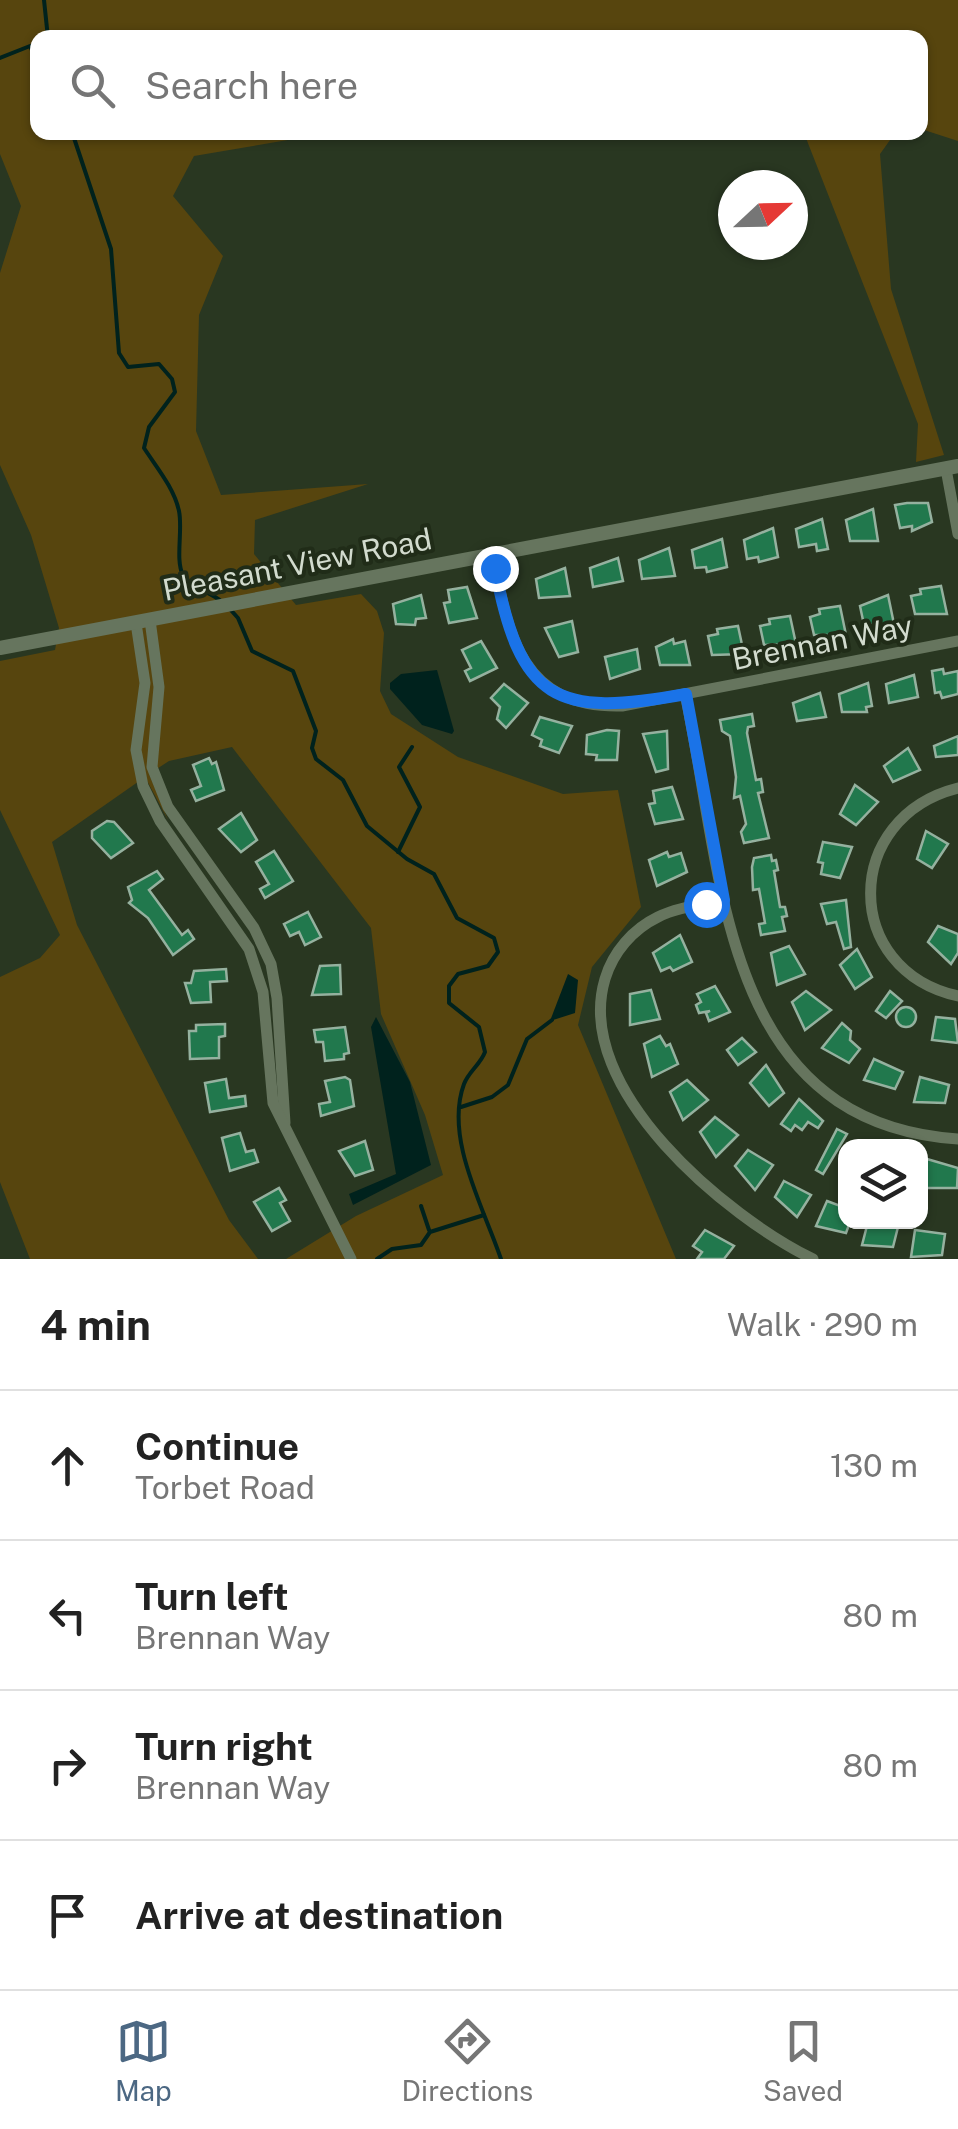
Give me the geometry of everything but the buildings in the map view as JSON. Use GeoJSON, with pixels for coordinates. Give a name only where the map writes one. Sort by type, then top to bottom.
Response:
{"type":"FeatureCollection","features":[{"type":"Feature","properties":{"kind":"street"},"geometry":{"type":"LineString","coordinates":[[952,467],[958,534]]}},
{"type":"Feature","properties":{"kind":"street","name":"Pleasant View Road"},"geometry":{"type":"LineString","coordinates":[[0,648],[952,467]]}},
{"type":"Feature","properties":{"kind":"street","name":"Brennan Way"},"geometry":{"type":"LineString","coordinates":[[493,555],[515,648],[547,686],[578,701],[608,706],[686,694],[958,641]]}},
{"type":"Feature","properties":{"kind":"street"},"geometry":{"type":"LineString","coordinates":[[142,622],[145,683],[137,746],[150,803],[239,930],[258,973],[273,1103],[351,1259]]}},
{"type":"Feature","properties":{"kind":"street"},"geometry":{"type":"LineString","coordinates":[[142,622],[159,687],[152,767],[168,807],[249,920],[270,964],[278,1009],[285,1123]]}},
{"type":"Feature","properties":{"kind":"street"},"geometry":{"type":"LineString","coordinates":[[686,694],[724,900],[746,986],[768,1028],[802,1069],[840,1100],[886,1124],[958,1139]]}},
{"type":"Feature","properties":{"kind":"street"},"geometry":{"type":"LineString","coordinates":[[137,746],[151,746]]}},
{"type":"Feature","properties":{"kind":"street"},"geometry":{"type":"LineString","coordinates":[[958,788],[917,804],[900,819],[878,852],[870,895],[872,915],[890,954],[923,984],[958,996]]}},
{"type":"Feature","properties":{"kind":"street"},"geometry":{"type":"LineString","coordinates":[[724,900],[663,914],[623,944],[601,991],[602,1034],[635,1103],[686,1169],[758,1229],[813,1259]]}},
{"type":"Feature","properties":{"kind":"street"},"geometry":{"type":"LineString","coordinates":[[239,930],[249,920]]}},
{"type":"Feature","properties":{"kind":"street"},"geometry":{"type":"LineString","coordinates":[[264,1013],[278,1009]]}},
{"type":"Feature","properties":{"kind":"shaded area"},"geometry":{"type":"Polygon","coordinates":[[[0,0],[958,0],[958,141],[928,131],[928,30],[30,30],[30,140],[288,140],[194,156],[173,196],[223,256],[199,315],[196,431],[221,495],[368,484],[255,520],[254,554],[296,605],[361,594],[377,611],[384,633],[380,691],[391,714],[458,757],[563,794],[618,790],[641,907],[592,967],[578,1025],[676,1259],[286,1259],[356,1216],[443,1175],[425,1115],[381,1014],[371,928],[232,747],[169,761],[149,774],[168,820],[145,777],[52,842],[77,925],[229,1220],[258,1259],[30,1259],[0,1182],[0,977],[40,958],[60,935],[0,810],[0,661],[55,650],[59,628],[31,535],[0,465],[0,273],[21,206],[0,154],[0,0]]]}},
{"type":"Feature","properties":{"kind":"shaded area"},"geometry":{"type":"Polygon","coordinates":[[[807,140],[890,140],[880,154],[891,289],[944,455],[916,462],[918,424],[807,140]]]}},
{"type":"Feature","properties":{"kind":"water"},"geometry":{"type":"Polygon","coordinates":[[[437,670],[452,734],[422,725],[390,689],[390,683],[401,674],[437,670]]]}},
{"type":"Feature","properties":{"kind":"water"},"geometry":{"type":"Polygon","coordinates":[[[568,974],[578,980],[575,1013],[550,1021],[568,974]]]}},
{"type":"Feature","properties":{"kind":"water"},"geometry":{"type":"Polygon","coordinates":[[[376,1017],[410,1082],[431,1165],[353,1205],[349,1194],[396,1174],[371,1027],[376,1017]]]}},
{"type":"Feature","properties":{"kind":"waterway"},"geometry":{"type":"LineString","coordinates":[[44,0],[47,30]]}},
{"type":"Feature","properties":{"kind":"waterway"},"geometry":{"type":"LineString","coordinates":[[0,58],[30,46]]}},
{"type":"Feature","properties":{"kind":"waterway"},"geometry":{"type":"LineString","coordinates":[[75,140],[111,249],[119,353],[128,367],[159,364],[172,379],[175,392],[149,427],[144,448],[177,503],[181,569],[191,584],[222,602]]}},
{"type":"Feature","properties":{"kind":"waterway"},"geometry":{"type":"LineString","coordinates":[[229,608],[238,618],[252,651],[293,671],[316,731],[312,748],[316,759],[343,780],[367,826],[407,859],[434,874],[457,918],[494,938],[498,952],[488,966],[458,974],[449,986],[449,1003],[479,1027],[485,1052],[464,1084],[459,1127],[469,1173],[501,1259]]}},
{"type":"Feature","properties":{"kind":"waterway"},"geometry":{"type":"LineString","coordinates":[[398,852],[420,807],[399,767],[412,747]]}},
{"type":"Feature","properties":{"kind":"waterway"},"geometry":{"type":"LineString","coordinates":[[461,1107],[492,1097],[508,1085],[527,1039],[552,1020]]}},
{"type":"Feature","properties":{"kind":"waterway"},"geometry":{"type":"LineString","coordinates":[[421,1206],[429,1230]]}},
{"type":"Feature","properties":{"kind":"waterway"},"geometry":{"type":"LineString","coordinates":[[377,1259],[392,1249],[421,1245],[430,1232],[484,1215]]}},
{"type":"Feature","properties":{"kind":"route"},"geometry":{"type":"LineString","coordinates":[[495,568],[515,648],[547,686],[578,701],[608,706],[686,694],[724,900],[706,904]]}}]}
